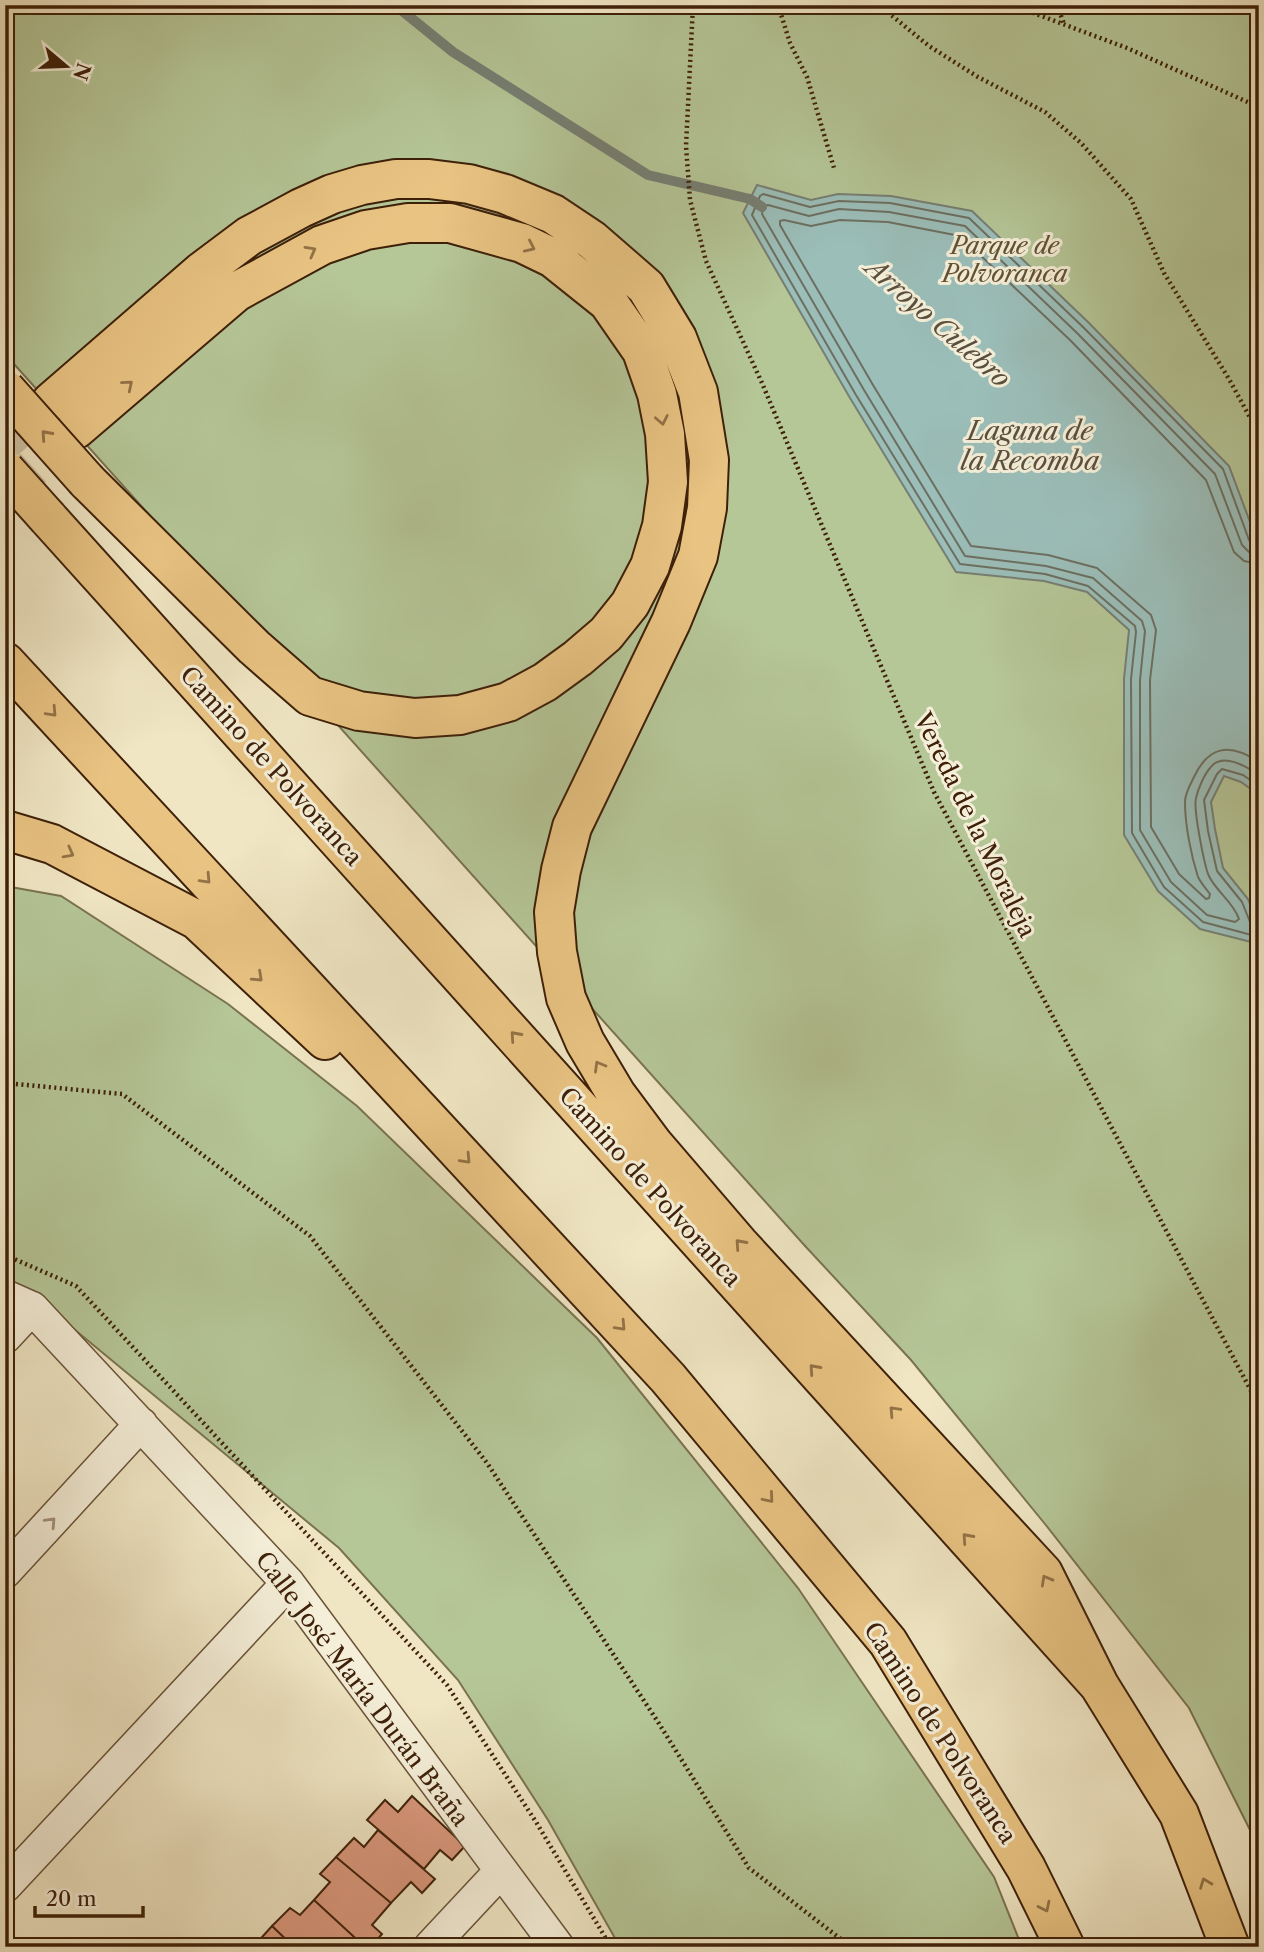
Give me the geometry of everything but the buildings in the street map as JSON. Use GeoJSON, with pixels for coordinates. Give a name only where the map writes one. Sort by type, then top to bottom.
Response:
{"type":"FeatureCollection","features":[{"type":"Feature","properties":{"kind":"highway"},"geometry":{"type":"LineString","coordinates":[[5,389],[87,481],[254,647],[310,696],[359,711],[415,718],[460,715],[508,702],[545,682],[606,634],[630,604],[650,566],[662,526],[667,482],[665,434],[657,394],[642,351],[608,302],[552,258],[522,243],[450,223],[408,223],[366,230],[309,251],[236,292],[63,416],[201,272],[249,236],[332,194],[362,185],[396,179],[429,179],[469,184],[505,194],[553,214],[592,240],[646,287],[677,338],[698,392],[709,460],[707,508],[698,556],[671,622],[572,827],[554,912],[557,952],[566,998],[585,1042],[616,1094],[653,1145],[739,1244],[1043,1573],[1099,1685]]}},
{"type":"Feature","properties":{"kind":"highway","name":"Camino de Polvoranca"},"geometry":{"type":"LineString","coordinates":[[5,470],[1099,1685],[1179,1814],[1230,1947]]}},
{"type":"Feature","properties":{"kind":"highway","name":"Camino de Polvoranca"},"geometry":{"type":"LineString","coordinates":[[5,662],[668,1378],[888,1642],[1026,1868],[1065,1947]]}},
{"type":"Feature","properties":{"kind":"highway"},"geometry":{"type":"LineString","coordinates":[[5,830],[52,844],[197,920],[348,1063],[420,1109]]}},
{"type":"Feature","properties":{"kind":"street"},"geometry":{"type":"LineString","coordinates":[[5,1337],[19,1302]]}},
{"type":"Feature","properties":{"kind":"street","name":"Calle José María Durán Braña"},"geometry":{"type":"LineString","coordinates":[[19,1302],[141,1424],[288,1583],[558,1947]]}},
{"type":"Feature","properties":{"kind":"street"},"geometry":{"type":"LineString","coordinates":[[5,1572],[141,1424]]}},
{"type":"Feature","properties":{"kind":"street"},"geometry":{"type":"LineString","coordinates":[[5,1886],[288,1583]]}},
{"type":"Feature","properties":{"kind":"street"},"geometry":{"type":"LineString","coordinates":[[430,1947],[500,1871]]}},
{"type":"Feature","properties":{"kind":"path","name":"Vereda de la Moraleja"},"geometry":{"type":"LineString","coordinates":[[693,5],[686,146],[690,200],[706,261],[762,383],[934,792],[1259,1406]]}},
{"type":"Feature","properties":{"kind":"path"},"geometry":{"type":"LineString","coordinates":[[778,5],[790,43],[807,77],[834,169]]}},
{"type":"Feature","properties":{"kind":"path"},"geometry":{"type":"LineString","coordinates":[[879,5],[929,46],[978,77],[1045,112],[1081,143],[1131,199],[1164,273],[1229,379],[1259,434]]}},
{"type":"Feature","properties":{"kind":"path"},"geometry":{"type":"LineString","coordinates":[[1012,5],[1127,48],[1252,104],[1259,110]]}},
{"type":"Feature","properties":{"kind":"path"},"geometry":{"type":"LineString","coordinates":[[1057,5],[1065,25]]}},
{"type":"Feature","properties":{"kind":"path"},"geometry":{"type":"LineString","coordinates":[[5,1083],[122,1094],[310,1236],[487,1463],[658,1722],[749,1868],[851,1947]]}},
{"type":"Feature","properties":{"kind":"path"},"geometry":{"type":"LineString","coordinates":[[5,1255],[76,1286],[447,1685],[536,1822],[611,1947]]}},
{"type":"Feature","properties":{"kind":"green space","name":"Parque de Polvoranca"},"geometry":{"type":"Polygon","coordinates":[[[5,5],[1259,5],[1259,1848],[1189,1708],[1045,1524],[911,1360],[806,1247],[5,354],[5,5]]]}},
{"type":"Feature","properties":{"kind":"green space"},"geometry":{"type":"Polygon","coordinates":[[[5,886],[61,896],[228,1004],[357,1106],[597,1338],[798,1588],[994,1877],[1022,1947],[620,1947],[548,1820],[458,1680],[339,1548],[40,1301],[5,1281],[5,886]]]}},
{"type":"Feature","properties":{"kind":"water","name":"Laguna de la Recomba"},"geometry":{"type":"Polygon","coordinates":[[[757,185],[811,200],[838,194],[891,196],[972,211],[1088,322],[1229,466],[1259,546],[1259,795],[1241,782],[1224,776],[1211,802],[1223,868],[1248,899],[1259,926],[1259,944],[1200,929],[1158,891],[1124,835],[1124,679],[1129,630],[1087,592],[1044,581],[956,572],[850,398],[743,213],[757,185]]]}},
{"type":"Feature","properties":{"kind":"waterway","name":"Arroyo Culebro"},"geometry":{"type":"LineString","coordinates":[[395,5],[453,52],[648,175],[750,199],[762,207]]}},
{"type":"Feature","properties":{"kind":"tunnel"},"geometry":{"type":"LineString","coordinates":[[5,441],[51,402]]}},
{"type":"Feature","properties":{"kind":"tunnel"},"geometry":{"type":"LineString","coordinates":[[5,493],[76,429]]}}]}
